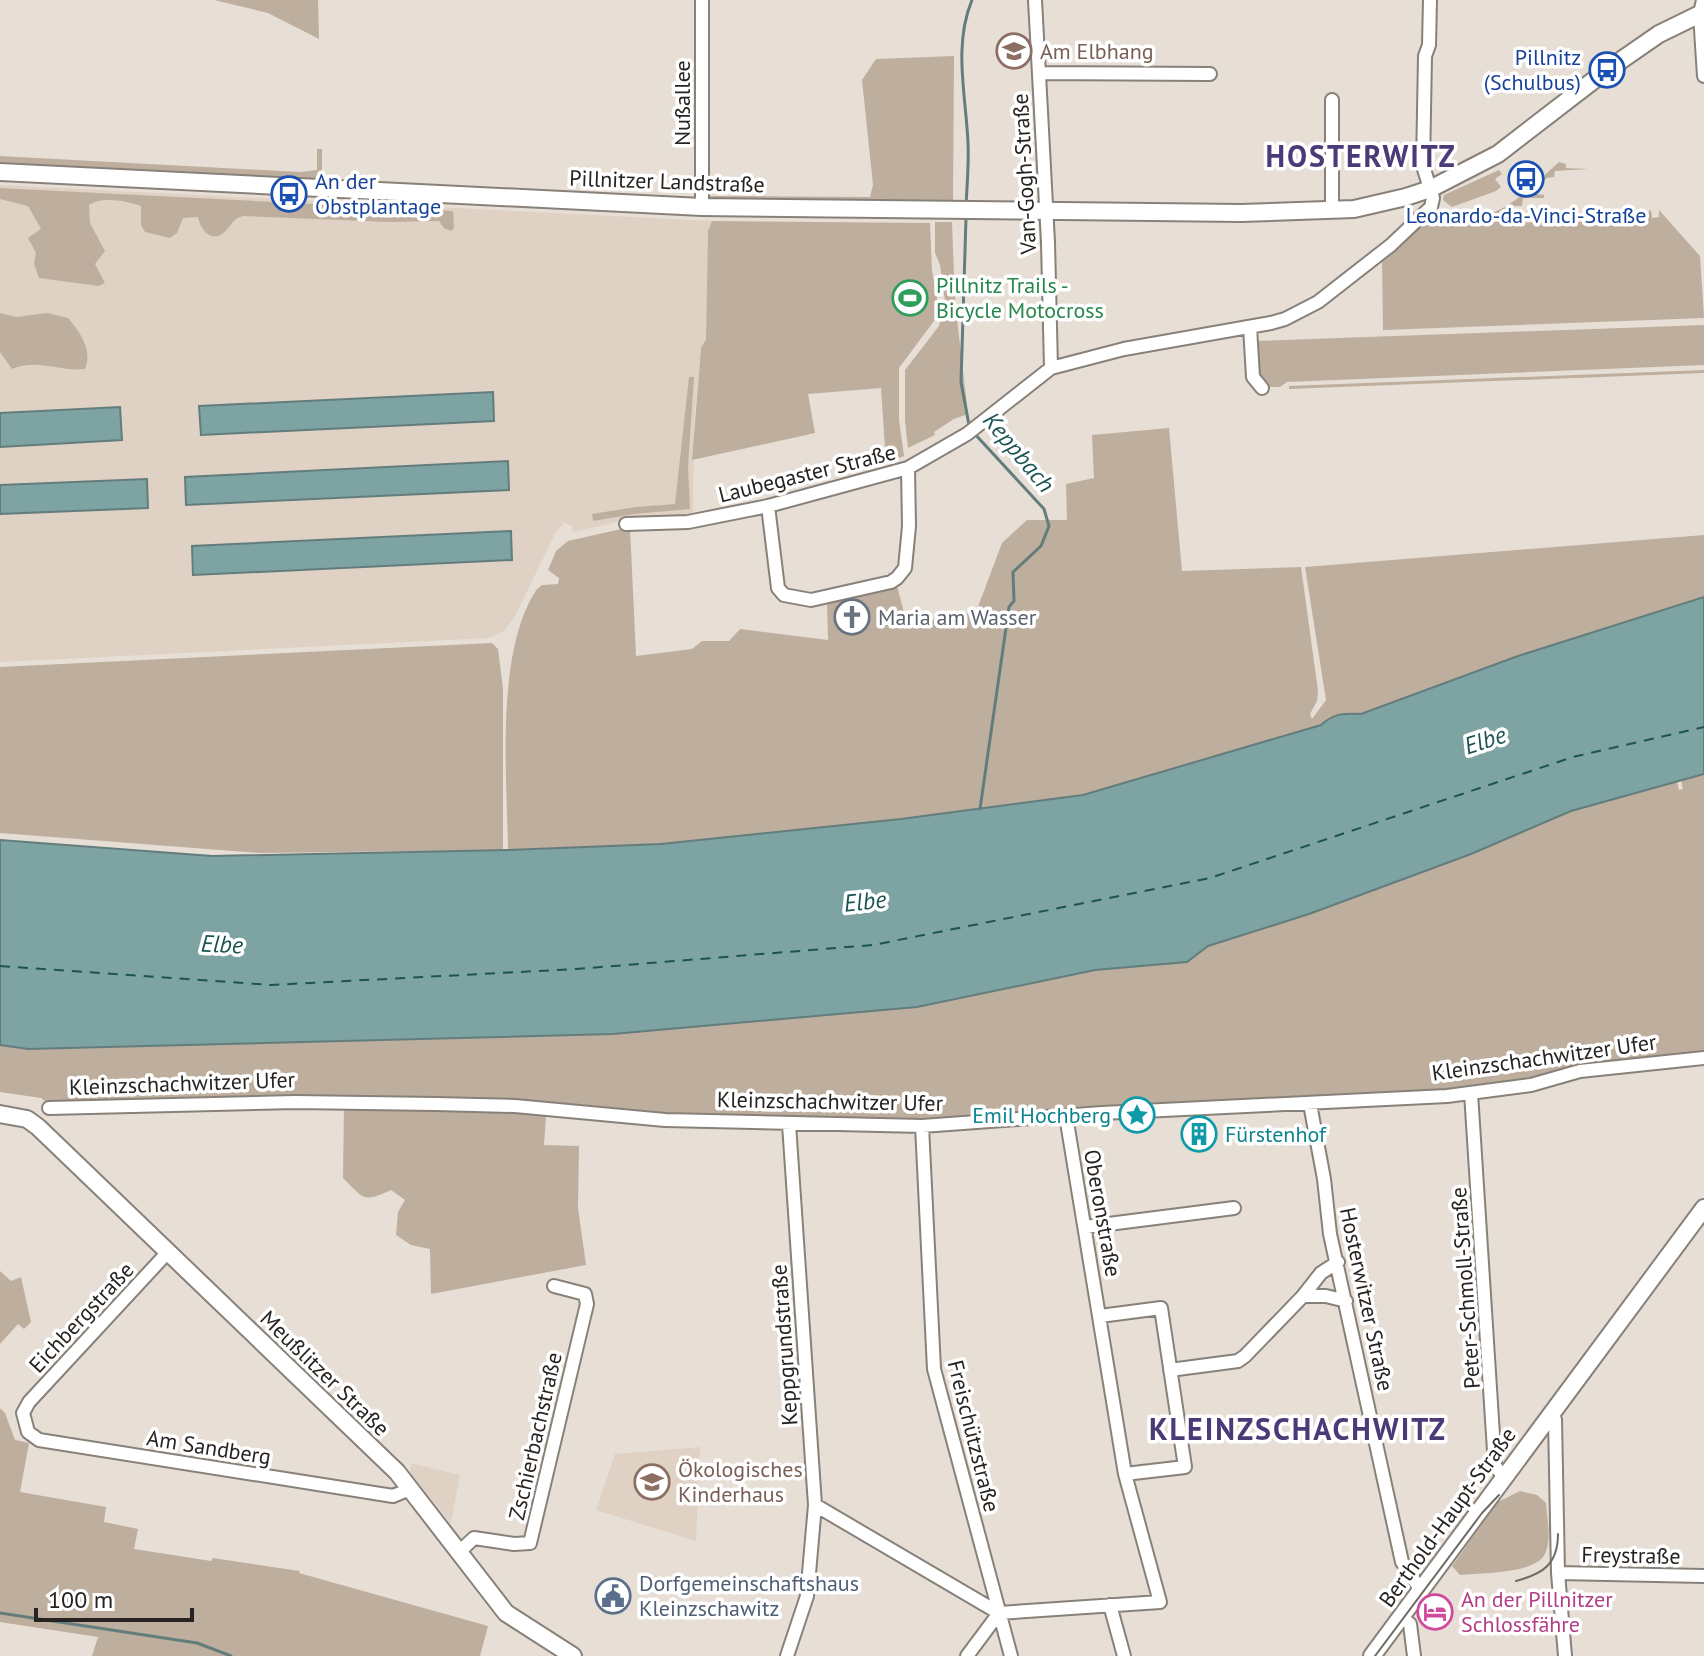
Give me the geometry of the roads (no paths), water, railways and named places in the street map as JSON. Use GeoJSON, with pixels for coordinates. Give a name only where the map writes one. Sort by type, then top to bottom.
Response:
{"type":"FeatureCollection","features":[{"type":"Feature","properties":{"kind":"main road","name":"Pillnitzer Landstraße"},"geometry":{"type":"LineString","coordinates":[[0,172],[702,207],[1241,213],[1332,210],[1389,202],[1430,189],[1498,154],[1607,70],[1659,34],[1703,9]]}},
{"type":"Feature","properties":{"kind":"main road","name":"Meußlitzer Straße"},"geometry":{"type":"LineString","coordinates":[[0,1114],[27,1119],[38,1127],[397,1472],[506,1613],[573,1656]]}},
{"type":"Feature","properties":{"kind":"main road","name":"Berthold-Haupt-Straße"},"geometry":{"type":"LineString","coordinates":[[1372,1656],[1704,1208]]}},
{"type":"Feature","properties":{"kind":"street","name":"Nußallee"},"geometry":{"type":"LineString","coordinates":[[702,0],[702,207]]}},
{"type":"Feature","properties":{"kind":"street","name":"Van-Gogh-Straße"},"geometry":{"type":"LineString","coordinates":[[1035,0],[1051,368]]}},
{"type":"Feature","properties":{"kind":"street"},"geometry":{"type":"LineString","coordinates":[[1430,0],[1431,23],[1424,81],[1423,166],[1430,189]]}},
{"type":"Feature","properties":{"kind":"street"},"geometry":{"type":"LineString","coordinates":[[1703,9],[1704,76]]}},
{"type":"Feature","properties":{"kind":"street","name":"Van-Gogh-Straße"},"geometry":{"type":"LineString","coordinates":[[1039,73],[1210,74]]}},
{"type":"Feature","properties":{"kind":"street"},"geometry":{"type":"LineString","coordinates":[[1332,100],[1332,210]]}},
{"type":"Feature","properties":{"kind":"street","name":"Laubegaster Straße"},"geometry":{"type":"LineString","coordinates":[[626,524],[688,522],[768,506],[908,468],[972,431],[1051,368],[1124,349],[1285,319],[1318,302],[1391,245],[1431,207],[1433,198],[1430,189]]}},
{"type":"Feature","properties":{"kind":"street"},"geometry":{"type":"LineString","coordinates":[[1250,327],[1253,377],[1262,388]]}},
{"type":"Feature","properties":{"kind":"street"},"geometry":{"type":"LineString","coordinates":[[768,506],[778,588],[784,595],[811,600],[891,582],[905,568],[909,526],[908,468]]}},
{"type":"Feature","properties":{"kind":"street","name":"Kleinzschachwitzer Ufer"},"geometry":{"type":"LineString","coordinates":[[49,1108],[295,1102],[420,1103],[515,1106],[620,1118],[922,1126],[1471,1093],[1531,1085],[1580,1071],[1704,1058]]}},
{"type":"Feature","properties":{"kind":"street","name":"Peter-Schmoll-Straße"},"geometry":{"type":"LineString","coordinates":[[1471,1093],[1495,1466],[1504,1477]]}},
{"type":"Feature","properties":{"kind":"street","name":"Hosterwitzer Straße"},"geometry":{"type":"LineString","coordinates":[[1310,1104],[1324,1179],[1330,1234],[1402,1562],[1420,1589]]}},
{"type":"Feature","properties":{"kind":"street","name":"Oberonstraße"},"geometry":{"type":"LineString","coordinates":[[1066,1116],[1125,1474],[1160,1602],[1110,1605]]}},
{"type":"Feature","properties":{"kind":"street","name":"Keppgrundstraße"},"geometry":{"type":"LineString","coordinates":[[787,1656],[807,1596],[815,1505],[789,1124]]}},
{"type":"Feature","properties":{"kind":"street","name":"Freischützstraße"},"geometry":{"type":"LineString","coordinates":[[922,1126],[934,1369],[1011,1656]]}},
{"type":"Feature","properties":{"kind":"street"},"geometry":{"type":"LineString","coordinates":[[1085,1227],[1234,1208]]}},
{"type":"Feature","properties":{"kind":"street","name":"Eichbergstraße"},"geometry":{"type":"LineString","coordinates":[[24,1408],[167,1253]]}},
{"type":"Feature","properties":{"kind":"street"},"geometry":{"type":"LineString","coordinates":[[1170,1370],[1238,1361],[1303,1296],[1321,1273],[1338,1262]]}},
{"type":"Feature","properties":{"kind":"street","name":"Zschierbachstraße"},"geometry":{"type":"LineString","coordinates":[[458,1553],[474,1538],[514,1544],[530,1543],[587,1304],[585,1294],[554,1286]]}},
{"type":"Feature","properties":{"kind":"street"},"geometry":{"type":"LineString","coordinates":[[1303,1296],[1326,1296],[1346,1301]]}},
{"type":"Feature","properties":{"kind":"street"},"geometry":{"type":"LineString","coordinates":[[1100,1316],[1161,1308],[1185,1467],[1125,1474]]}},
{"type":"Feature","properties":{"kind":"street","name":"Am Sandberg"},"geometry":{"type":"LineString","coordinates":[[24,1408],[28,1432],[39,1440],[393,1496],[410,1489]]}},
{"type":"Feature","properties":{"kind":"street"},"geometry":{"type":"LineString","coordinates":[[1554,1413],[1558,1573],[1565,1656]]}},
{"type":"Feature","properties":{"kind":"street"},"geometry":{"type":"LineString","coordinates":[[815,1505],[999,1613],[1110,1605],[1124,1656]]}},
{"type":"Feature","properties":{"kind":"street","name":"Freystraße"},"geometry":{"type":"LineString","coordinates":[[1558,1573],[1704,1576]]}},
{"type":"Feature","properties":{"kind":"street"},"geometry":{"type":"LineString","coordinates":[[967,1656],[999,1613]]}},
{"type":"Feature","properties":{"kind":"street"},"geometry":{"type":"LineString","coordinates":[[1401,1617],[1410,1624],[1414,1656]]}},
{"type":"Feature","properties":{"kind":"water"},"geometry":{"type":"Polygon","coordinates":[[[493,392],[494,421],[201,435],[199,406],[493,392]]]}},
{"type":"Feature","properties":{"kind":"water"},"geometry":{"type":"Polygon","coordinates":[[[120,407],[122,440],[0,447],[0,413],[120,407]]]}},
{"type":"Feature","properties":{"kind":"water"},"geometry":{"type":"Polygon","coordinates":[[[508,461],[509,490],[186,505],[185,477],[508,461]]]}},
{"type":"Feature","properties":{"kind":"water"},"geometry":{"type":"Polygon","coordinates":[[[147,479],[148,508],[0,514],[0,485],[147,479]]]}},
{"type":"Feature","properties":{"kind":"water"},"geometry":{"type":"Polygon","coordinates":[[[511,531],[512,560],[193,575],[192,546],[511,531]]]}},
{"type":"Feature","properties":{"kind":"water","name":"Elbe"},"geometry":{"type":"Polygon","coordinates":[[[1704,597],[1704,774],[1571,811],[1471,854],[1309,914],[1208,946],[1187,962],[1095,970],[917,1007],[613,1034],[28,1049],[0,1045],[0,840],[212,856],[661,844],[901,819],[1083,795],[1321,725],[1340,715],[1361,714],[1518,656],[1704,597]]]}},
{"type":"Feature","properties":{"kind":"waterway","name":"Keppbach"},"geometry":{"type":"LineString","coordinates":[[966,206],[968,151],[962,53],[966,17],[972,0]]}},
{"type":"Feature","properties":{"kind":"waterway","name":"Keppbach"},"geometry":{"type":"LineString","coordinates":[[966,218],[961,382],[969,425]]}},
{"type":"Feature","properties":{"kind":"waterway","name":"Keppbach"},"geometry":{"type":"LineString","coordinates":[[973,432],[1044,509],[1049,526],[1041,546],[1013,572],[1014,601],[1009,607],[980,809]]}},
{"type":"Feature","properties":{"kind":"waterway"},"geometry":{"type":"LineString","coordinates":[[0,1613],[197,1643],[231,1656]]}},
{"type":"Feature","properties":{"kind":"tram line"},"geometry":{"type":"LineString","coordinates":[[1375,1656],[1482,1513],[1499,1495]]}},
{"type":"Feature","properties":{"kind":"tram line"},"geometry":{"type":"LineString","coordinates":[[1516,1581],[1534,1575],[1552,1561],[1558,1534]]}},
{"type":"Feature","properties":{"kind":"place","name":"Am Elbhang"},"geometry":{"type":"Point","coordinates":[1014,51]}},
{"type":"Feature","properties":{"kind":"place","name":"Pillnitz (Schulbus)"},"geometry":{"type":"Point","coordinates":[1607,70]}},
{"type":"Feature","properties":{"kind":"place","name":"Leonardo-da-Vinci-Straße"},"geometry":{"type":"Point","coordinates":[1526,179]}},
{"type":"Feature","properties":{"kind":"place","name":"An der Obstplantage"},"geometry":{"type":"Point","coordinates":[289,194]}},
{"type":"Feature","properties":{"kind":"place","name":"Pillnitz Trails - Bicycle Motocross"},"geometry":{"type":"Point","coordinates":[910,298]}},
{"type":"Feature","properties":{"kind":"place","name":"Maria am Wasser"},"geometry":{"type":"Point","coordinates":[852,617]}},
{"type":"Feature","properties":{"kind":"place","name":"Emil Hochberg"},"geometry":{"type":"Point","coordinates":[1137,1115]}},
{"type":"Feature","properties":{"kind":"place","name":"Fürstenhof"},"geometry":{"type":"Point","coordinates":[1199,1134]}},
{"type":"Feature","properties":{"kind":"place","name":"Ökologisches Kinderhaus"},"geometry":{"type":"Point","coordinates":[652,1482]}},
{"type":"Feature","properties":{"kind":"place","name":"Dorfgemeinschaftshaus Kleinzschawitz"},"geometry":{"type":"Point","coordinates":[613,1596]}},
{"type":"Feature","properties":{"kind":"place","name":"An der Pillnitzer Schlossfähre"},"geometry":{"type":"Point","coordinates":[1435,1612]}},
{"type":"Feature","properties":{"kind":"district","name":"HOSTERWITZ"},"geometry":{"type":"Point","coordinates":[1361,155]}},
{"type":"Feature","properties":{"kind":"district","name":"KLEINZSCHACHWITZ"},"geometry":{"type":"Point","coordinates":[1298,1428]}}]}
